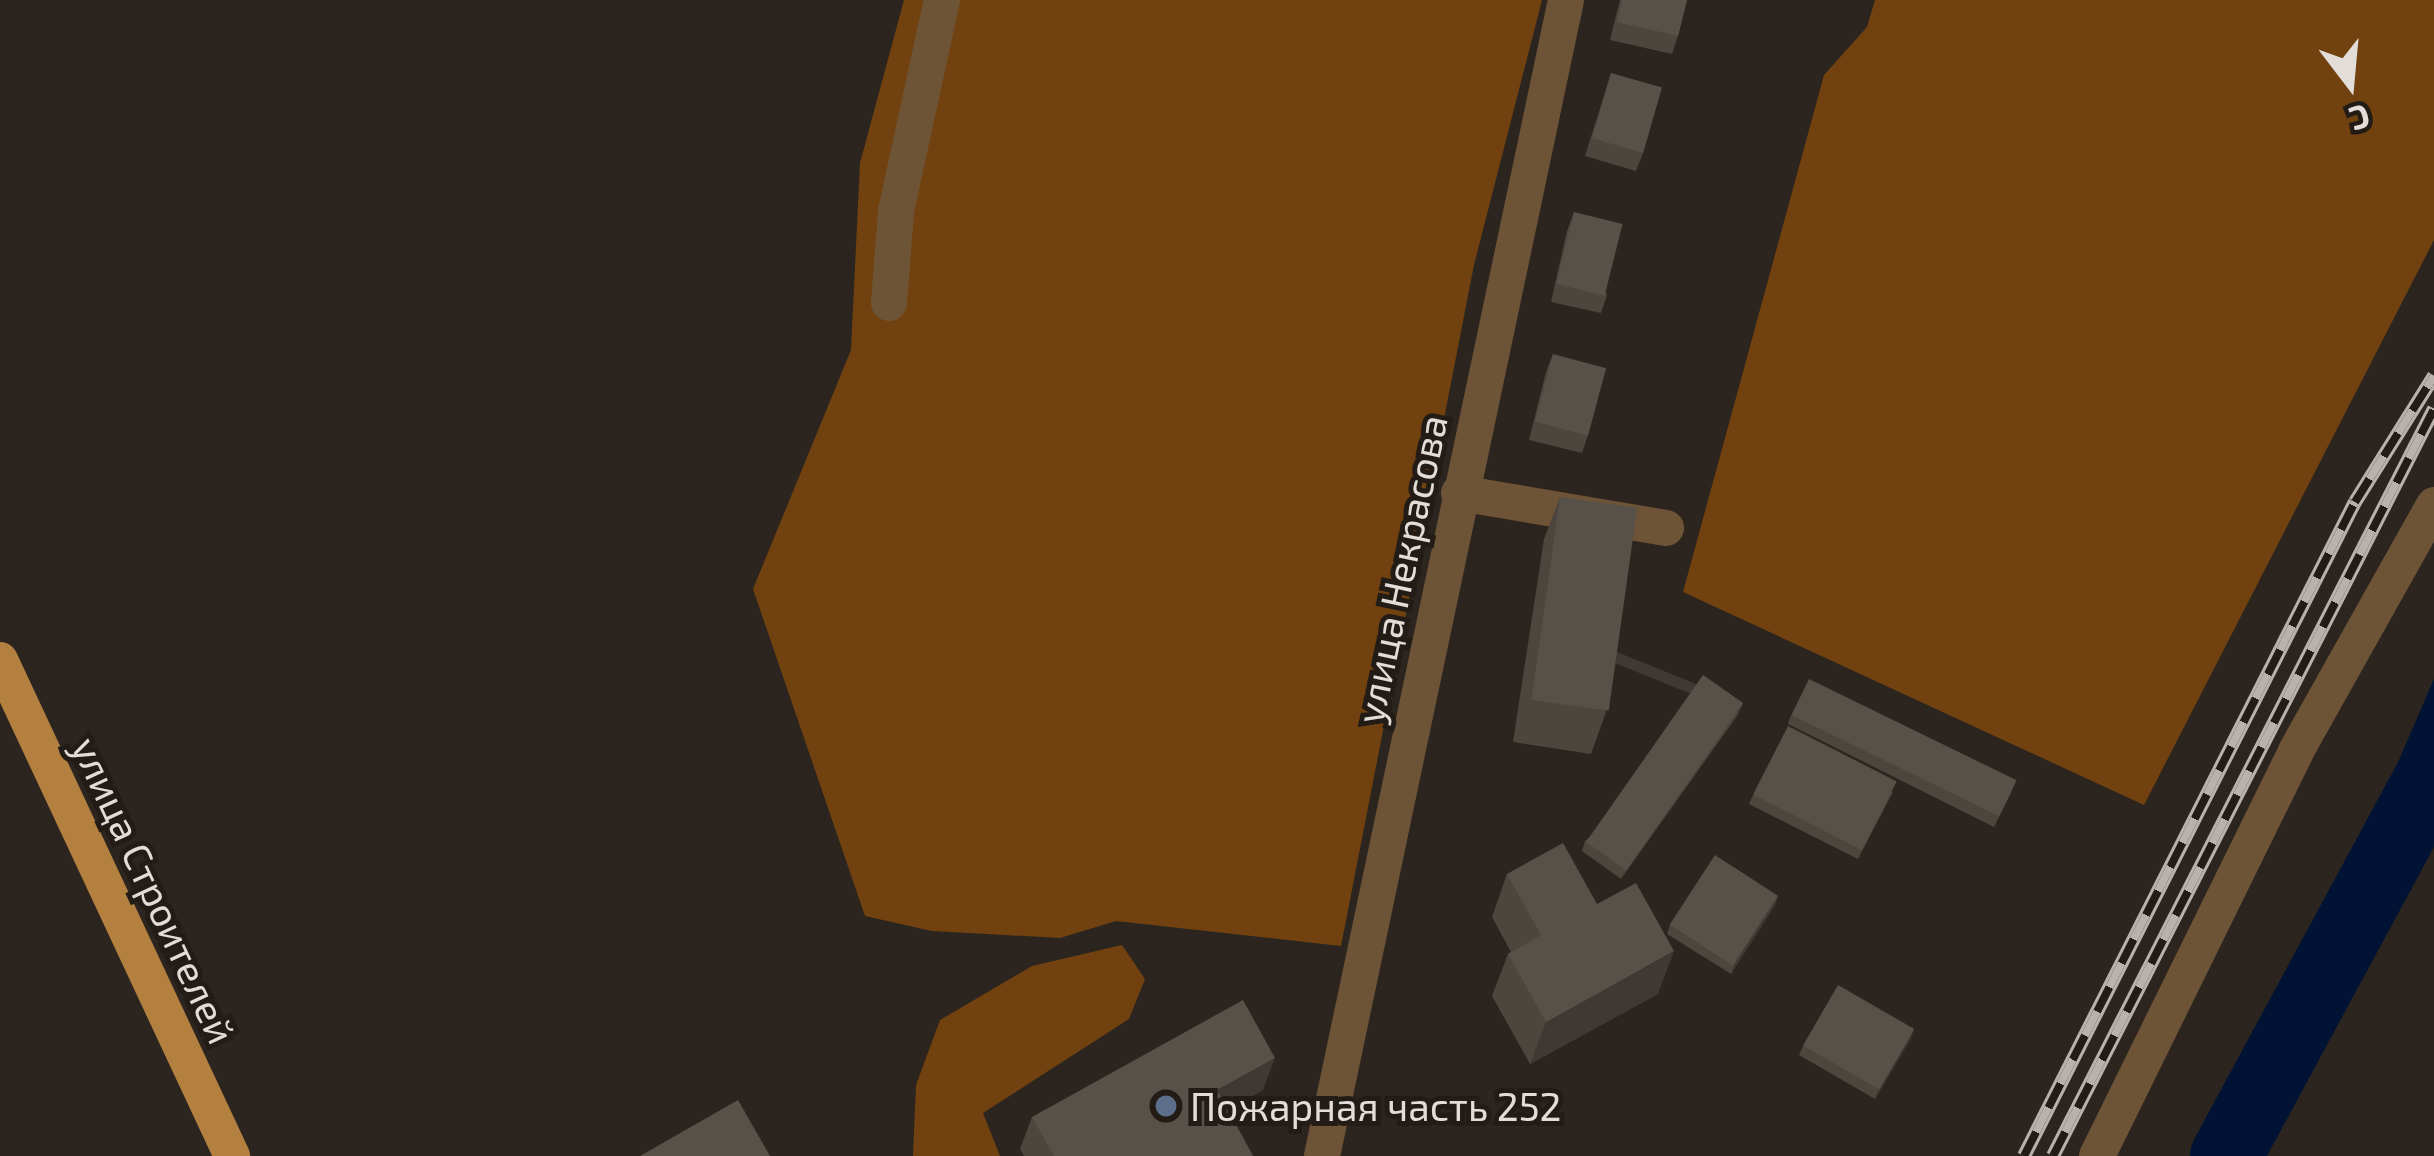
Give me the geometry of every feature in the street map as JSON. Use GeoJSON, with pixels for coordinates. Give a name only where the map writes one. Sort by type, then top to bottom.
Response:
{"type":"FeatureCollection","features":[{"type":"Feature","properties":{"kind":"main road","name":"улица Строителей"},"geometry":{"type":"LineString","coordinates":[[0,660],[232,1156]]}},
{"type":"Feature","properties":{"kind":"street"},"geometry":{"type":"LineString","coordinates":[[889,303],[896,211],[942,0]]}},
{"type":"Feature","properties":{"kind":"street","name":"улица Некрасова"},"geometry":{"type":"LineString","coordinates":[[1322,1156],[1566,0]]}},
{"type":"Feature","properties":{"kind":"street"},"geometry":{"type":"LineString","coordinates":[[1459,494],[1666,528]]}},
{"type":"Feature","properties":{"kind":"street"},"geometry":{"type":"LineString","coordinates":[[2097,1156],[2296,751],[2434,505]]}},
{"type":"Feature","properties":{"kind":"shaded area"},"geometry":{"type":"Polygon","coordinates":[[[904,0],[1542,0],[1474,265],[1341,946],[1116,921],[1060,938],[932,931],[865,916],[753,589],[851,350],[860,163],[904,0]]]}},
{"type":"Feature","properties":{"kind":"shaded area"},"geometry":{"type":"Polygon","coordinates":[[[1875,0],[2434,0],[2434,240],[2144,805],[1683,592],[1824,75],[1867,27],[1875,0]]]}},
{"type":"Feature","properties":{"kind":"shaded area"},"geometry":{"type":"Polygon","coordinates":[[[1122,945],[1145,979],[1129,1019],[983,1113],[1000,1156],[913,1156],[916,1085],[940,1020],[1032,966],[1122,945]]]}},
{"type":"Feature","properties":{"kind":"water"},"geometry":{"type":"Polygon","coordinates":[[[2434,679],[2434,825],[2422,837],[2380,804],[2434,679]]]}},
{"type":"Feature","properties":{"kind":"building"},"geometry":{"type":"Polygon","coordinates":[[[1622,0],[1687,0],[1678,36],[1617,22],[1622,0]]]}},
{"type":"Feature","properties":{"kind":"building"},"geometry":{"type":"Polygon","coordinates":[[[1611,73],[1662,88],[1643,153],[1592,138],[1611,73]]]}},
{"type":"Feature","properties":{"kind":"building"},"geometry":{"type":"Polygon","coordinates":[[[1574,212],[1623,224],[1605,296],[1556,284],[1574,212]]]}},
{"type":"Feature","properties":{"kind":"building"},"geometry":{"type":"Polygon","coordinates":[[[1553,354],[1606,368],[1588,436],[1535,422],[1553,354]]]}},
{"type":"Feature","properties":{"kind":"building"},"geometry":{"type":"Polygon","coordinates":[[[1560,497],[1637,508],[1609,711],[1531,700],[1560,497]]]}},
{"type":"Feature","properties":{"kind":"building"},"geometry":{"type":"Polygon","coordinates":[[[1703,675],[1743,703],[1626,870],[1586,842],[1703,675]]]}},
{"type":"Feature","properties":{"kind":"building"},"geometry":{"type":"Polygon","coordinates":[[[1809,679],[2017,780],[1999,816],[1791,715],[1809,679]]]}},
{"type":"Feature","properties":{"kind":"building"},"geometry":{"type":"Polygon","coordinates":[[[1788,726],[1897,781],[1862,850],[1753,795],[1788,726]]]}},
{"type":"Feature","properties":{"kind":"building"},"geometry":{"type":"Polygon","coordinates":[[[1563,843],[1597,904],[1636,883],[1674,951],[1546,1022],[1508,954],[1541,935],[1507,874],[1563,843]]]}},
{"type":"Feature","properties":{"kind":"building"},"geometry":{"type":"Polygon","coordinates":[[[1715,855],[1778,896],[1733,965],[1670,925],[1715,855]]]}},
{"type":"Feature","properties":{"kind":"building"},"geometry":{"type":"Polygon","coordinates":[[[1838,985],[1914,1029],[1879,1090],[1803,1046],[1838,985]]]}},
{"type":"Feature","properties":{"kind":"building","name":"Пожарная часть 252"},"geometry":{"type":"Polygon","coordinates":[[[1243,1000],[1275,1058],[1217,1090],[1253,1156],[1054,1156],[1032,1117],[1243,1000]]]}},
{"type":"Feature","properties":{"kind":"building"},"geometry":{"type":"Polygon","coordinates":[[[738,1100],[770,1156],[640,1156],[738,1100]]]}},
{"type":"Feature","properties":{"kind":"waterway"},"geometry":{"type":"LineString","coordinates":[[2226,1156],[2434,771]]}},
{"type":"Feature","properties":{"kind":"railway"},"geometry":{"type":"LineString","coordinates":[[2024,1156],[2355,502],[2434,376]]}},
{"type":"Feature","properties":{"kind":"railway"},"geometry":{"type":"LineString","coordinates":[[2053,1156],[2434,409]]}},
{"type":"Feature","properties":{"kind":"place","name":"Пожарная часть 252"},"geometry":{"type":"Point","coordinates":[1166,1106]}}]}
